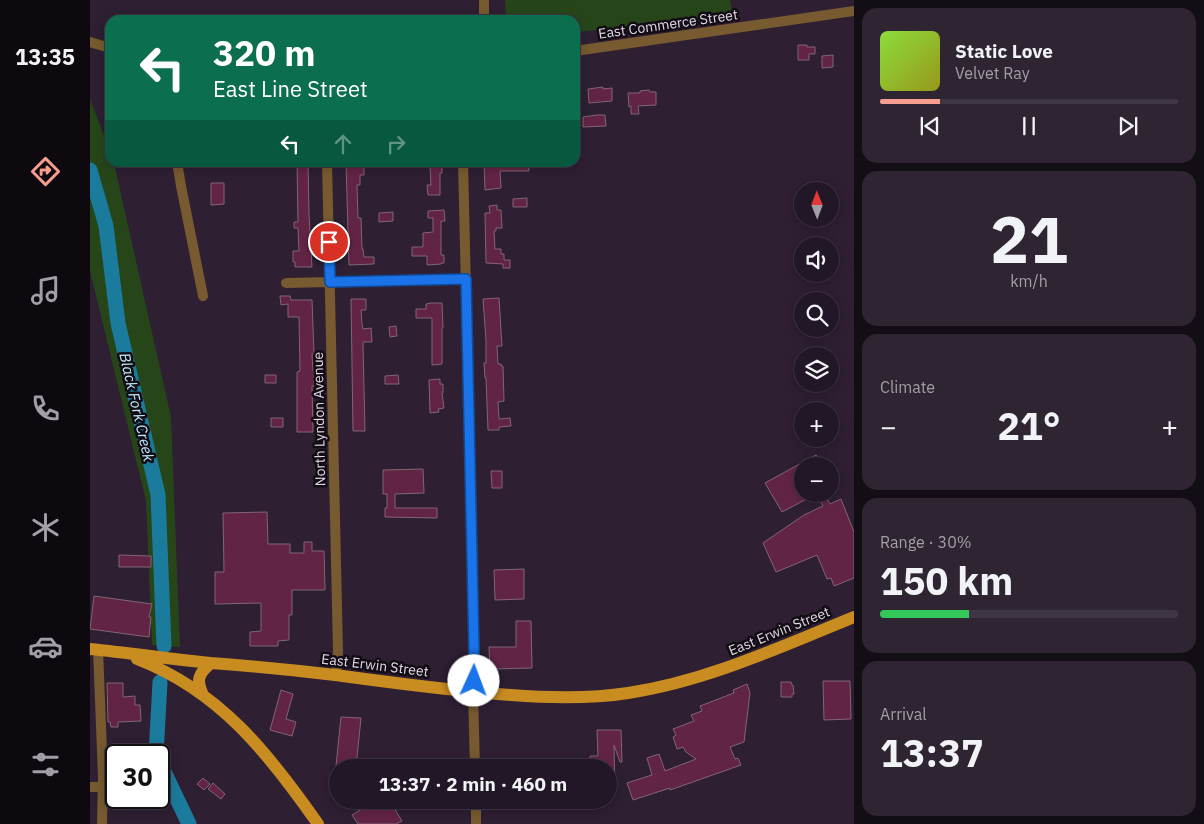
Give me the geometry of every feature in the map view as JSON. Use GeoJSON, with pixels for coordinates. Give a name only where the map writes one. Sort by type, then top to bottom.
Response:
{"type":"FeatureCollection","features":[{"type":"Feature","properties":{"kind":"main road","name":"East Erwin Street"},"geometry":{"type":"LineString","coordinates":[[94,649],[211,663],[275,668],[473,692],[528,697],[582,698],[651,690],[692,679],[733,666],[854,617]]}},
{"type":"Feature","properties":{"kind":"main road"},"geometry":{"type":"LineString","coordinates":[[118,652],[159,668],[184,682],[231,718],[254,741],[288,782],[318,824]]}},
{"type":"Feature","properties":{"kind":"main road"},"geometry":{"type":"LineString","coordinates":[[203,695],[199,678],[204,668],[211,663]]}},
{"type":"Feature","properties":{"kind":"street"},"geometry":{"type":"LineString","coordinates":[[484,0],[484,15]]}},
{"type":"Feature","properties":{"kind":"street","name":"East Commerce Street"},"geometry":{"type":"LineString","coordinates":[[580,50],[854,11]]}},
{"type":"Feature","properties":{"kind":"street"},"geometry":{"type":"LineString","coordinates":[[90,42],[105,46]]}},
{"type":"Feature","properties":{"kind":"street"},"geometry":{"type":"LineString","coordinates":[[178,167],[204,296]]}},
{"type":"Feature","properties":{"kind":"street","name":"North Lyndon Avenue"},"geometry":{"type":"LineString","coordinates":[[327,167],[338,651],[336,675]]}},
{"type":"Feature","properties":{"kind":"street"},"geometry":{"type":"LineString","coordinates":[[463,167],[475,660],[473,692],[475,759]]}},
{"type":"Feature","properties":{"kind":"street"},"geometry":{"type":"LineString","coordinates":[[286,283],[466,279]]}},
{"type":"Feature","properties":{"kind":"street"},"geometry":{"type":"LineString","coordinates":[[94,649],[103,776],[102,824]]}},
{"type":"Feature","properties":{"kind":"street"},"geometry":{"type":"LineString","coordinates":[[90,787],[102,787]]}},
{"type":"Feature","properties":{"kind":"street"},"geometry":{"type":"LineString","coordinates":[[476,809],[476,824]]}},
{"type":"Feature","properties":{"kind":"green space"},"geometry":{"type":"Polygon","coordinates":[[[505,0],[730,0],[733,17],[580,32],[580,15],[506,15],[505,0]]]}},
{"type":"Feature","properties":{"kind":"green space"},"geometry":{"type":"Polygon","coordinates":[[[90,99],[105,138],[105,167],[115,167],[171,417],[180,647],[152,645],[146,501],[90,271],[90,99]]]}},
{"type":"Feature","properties":{"kind":"building"},"geometry":{"type":"Polygon","coordinates":[[[798,45],[815,47],[815,54],[809,54],[809,60],[798,60],[798,45]]]}},
{"type":"Feature","properties":{"kind":"building"},"geometry":{"type":"Polygon","coordinates":[[[833,55],[833,67],[822,68],[822,56],[833,55]]]}},
{"type":"Feature","properties":{"kind":"building"},"geometry":{"type":"Polygon","coordinates":[[[603,87],[603,89],[612,88],[612,101],[589,103],[588,89],[603,87]]]}},
{"type":"Feature","properties":{"kind":"building"},"geometry":{"type":"Polygon","coordinates":[[[649,90],[650,92],[656,92],[656,105],[638,106],[639,114],[631,114],[628,93],[640,93],[640,91],[649,90]]]}},
{"type":"Feature","properties":{"kind":"building"},"geometry":{"type":"Polygon","coordinates":[[[605,115],[606,126],[583,127],[583,117],[605,115]]]}},
{"type":"Feature","properties":{"kind":"building"},"geometry":{"type":"Polygon","coordinates":[[[297,167],[308,167],[312,267],[295,267],[295,262],[293,262],[293,251],[299,251],[298,228],[294,228],[294,222],[298,222],[297,167]]]}},
{"type":"Feature","properties":{"kind":"building"},"geometry":{"type":"Polygon","coordinates":[[[346,167],[364,167],[364,175],[360,175],[360,185],[357,185],[358,218],[361,218],[364,257],[374,257],[374,264],[349,265],[346,167]]]}},
{"type":"Feature","properties":{"kind":"building"},"geometry":{"type":"Polygon","coordinates":[[[430,167],[442,167],[442,173],[440,173],[440,195],[428,195],[427,185],[431,185],[430,167]]]}},
{"type":"Feature","properties":{"kind":"building"},"geometry":{"type":"Polygon","coordinates":[[[484,167],[529,167],[529,171],[500,171],[501,188],[485,190],[484,167]]]}},
{"type":"Feature","properties":{"kind":"building"},"geometry":{"type":"Polygon","coordinates":[[[211,183],[224,183],[224,204],[211,205],[211,183]]]}},
{"type":"Feature","properties":{"kind":"building"},"geometry":{"type":"Polygon","coordinates":[[[527,198],[527,207],[513,207],[513,199],[527,198]]]}},
{"type":"Feature","properties":{"kind":"building"},"geometry":{"type":"Polygon","coordinates":[[[497,205],[497,210],[501,210],[502,228],[496,228],[496,231],[494,231],[495,249],[501,249],[501,254],[504,254],[504,260],[510,260],[510,268],[503,268],[503,264],[486,263],[485,213],[490,213],[489,206],[497,205]]]}},
{"type":"Feature","properties":{"kind":"building"},"geometry":{"type":"Polygon","coordinates":[[[444,210],[445,221],[441,221],[441,255],[444,255],[444,263],[427,265],[427,256],[412,256],[412,247],[423,247],[423,233],[433,232],[433,218],[428,218],[428,211],[444,210]]]}},
{"type":"Feature","properties":{"kind":"building"},"geometry":{"type":"Polygon","coordinates":[[[393,212],[393,221],[379,222],[379,213],[393,212]]]}},
{"type":"Feature","properties":{"kind":"building"},"geometry":{"type":"Polygon","coordinates":[[[280,296],[290,296],[291,300],[312,300],[314,354],[312,354],[314,371],[314,386],[312,386],[313,432],[297,432],[297,372],[300,371],[299,317],[288,317],[288,304],[281,305],[280,296]]]}},
{"type":"Feature","properties":{"kind":"building"},"geometry":{"type":"Polygon","coordinates":[[[499,298],[502,346],[497,346],[498,364],[503,366],[504,401],[498,402],[499,419],[510,418],[511,426],[499,427],[499,430],[488,430],[483,299],[499,298]]]}},
{"type":"Feature","properties":{"kind":"building"},"geometry":{"type":"Polygon","coordinates":[[[351,299],[366,299],[366,310],[361,310],[362,324],[363,329],[371,328],[372,342],[363,342],[365,431],[353,431],[351,299]]]}},
{"type":"Feature","properties":{"kind":"building"},"geometry":{"type":"Polygon","coordinates":[[[442,303],[443,328],[442,364],[432,365],[432,318],[416,318],[416,309],[426,309],[426,304],[442,303]]]}},
{"type":"Feature","properties":{"kind":"building"},"geometry":{"type":"Polygon","coordinates":[[[396,326],[397,336],[390,337],[389,327],[396,326]]]}},
{"type":"Feature","properties":{"kind":"building"},"geometry":{"type":"Polygon","coordinates":[[[265,375],[276,375],[276,383],[265,383],[265,375]]]}},
{"type":"Feature","properties":{"kind":"building"},"geometry":{"type":"Polygon","coordinates":[[[398,375],[399,384],[385,384],[385,376],[398,375]]]}},
{"type":"Feature","properties":{"kind":"building"},"geometry":{"type":"Polygon","coordinates":[[[440,379],[440,384],[443,384],[444,408],[438,409],[439,412],[430,413],[429,380],[440,379]]]}},
{"type":"Feature","properties":{"kind":"building"},"geometry":{"type":"Polygon","coordinates":[[[271,418],[283,418],[283,427],[271,427],[271,418]]]}},
{"type":"Feature","properties":{"kind":"building"},"geometry":{"type":"Polygon","coordinates":[[[794,467],[794,502],[801,502],[782,512],[765,483],[794,467]]]}},
{"type":"Feature","properties":{"kind":"building"},"geometry":{"type":"Polygon","coordinates":[[[423,469],[424,493],[395,494],[395,508],[437,508],[437,518],[385,517],[387,494],[383,494],[383,470],[423,469]]]}},
{"type":"Feature","properties":{"kind":"building"},"geometry":{"type":"Polygon","coordinates":[[[491,471],[502,471],[502,488],[492,488],[491,471]]]}},
{"type":"Feature","properties":{"kind":"building"},"geometry":{"type":"Polygon","coordinates":[[[841,499],[854,532],[854,578],[834,586],[831,578],[827,579],[817,555],[776,572],[763,543],[804,515],[823,506],[821,502],[829,502],[830,504],[839,502],[841,499]]]}},
{"type":"Feature","properties":{"kind":"building"},"geometry":{"type":"Polygon","coordinates":[[[267,512],[268,544],[290,544],[290,553],[304,553],[304,542],[312,542],[312,551],[324,551],[325,590],[292,590],[289,640],[278,641],[278,646],[250,646],[250,632],[261,631],[261,603],[215,604],[215,572],[224,572],[223,513],[267,512]]]}},
{"type":"Feature","properties":{"kind":"building"},"geometry":{"type":"Polygon","coordinates":[[[119,555],[151,556],[151,567],[119,567],[119,555]]]}},
{"type":"Feature","properties":{"kind":"building"},"geometry":{"type":"Polygon","coordinates":[[[524,569],[524,599],[495,600],[494,570],[524,569]]]}},
{"type":"Feature","properties":{"kind":"building"},"geometry":{"type":"Polygon","coordinates":[[[94,596],[152,604],[149,617],[151,617],[149,637],[90,629],[94,596]]]}},
{"type":"Feature","properties":{"kind":"building"},"geometry":{"type":"Polygon","coordinates":[[[516,621],[531,621],[532,668],[490,669],[489,647],[516,647],[516,621]]]}},
{"type":"Feature","properties":{"kind":"building"},"geometry":{"type":"Polygon","coordinates":[[[823,681],[850,681],[851,719],[824,720],[823,681]]]}},
{"type":"Feature","properties":{"kind":"building"},"geometry":{"type":"Polygon","coordinates":[[[781,682],[791,682],[794,694],[792,694],[792,697],[781,697],[781,682]]]}},
{"type":"Feature","properties":{"kind":"building"},"geometry":{"type":"Polygon","coordinates":[[[107,683],[123,683],[123,697],[135,696],[135,705],[140,705],[141,721],[118,722],[118,727],[111,727],[110,722],[108,722],[107,683]]]}},
{"type":"Feature","properties":{"kind":"building"},"geometry":{"type":"Polygon","coordinates":[[[747,684],[750,693],[744,742],[730,747],[735,759],[738,758],[741,765],[670,790],[670,788],[633,800],[627,783],[652,775],[647,758],[659,754],[665,771],[696,759],[686,752],[683,747],[677,749],[673,737],[676,735],[673,729],[694,721],[691,715],[702,711],[700,706],[734,693],[733,690],[747,684]]]}},
{"type":"Feature","properties":{"kind":"building"},"geometry":{"type":"Polygon","coordinates":[[[281,690],[293,694],[286,719],[296,722],[292,736],[270,730],[281,690]]]}},
{"type":"Feature","properties":{"kind":"building"},"geometry":{"type":"Polygon","coordinates":[[[341,717],[361,718],[357,759],[337,759],[341,717]]]}},
{"type":"Feature","properties":{"kind":"building"},"geometry":{"type":"Polygon","coordinates":[[[597,730],[621,730],[622,762],[620,762],[614,745],[614,759],[590,759],[590,756],[598,756],[597,730]]]}},
{"type":"Feature","properties":{"kind":"building"},"geometry":{"type":"Polygon","coordinates":[[[203,778],[210,784],[204,790],[197,784],[203,778]]]}},
{"type":"Feature","properties":{"kind":"building"},"geometry":{"type":"Polygon","coordinates":[[[213,783],[225,794],[221,799],[208,789],[213,783]]]}},
{"type":"Feature","properties":{"kind":"building"},"geometry":{"type":"Polygon","coordinates":[[[362,809],[395,809],[402,821],[396,824],[358,824],[352,815],[362,809]]]}},
{"type":"Feature","properties":{"kind":"waterway","name":"Black Fork Creek"},"geometry":{"type":"LineString","coordinates":[[90,170],[106,226],[118,323],[158,495],[164,646]]}},
{"type":"Feature","properties":{"kind":"waterway","name":"Black Fork Creek"},"geometry":{"type":"LineString","coordinates":[[157,744],[160,682]]}},
{"type":"Feature","properties":{"kind":"waterway","name":"Black Fork Creek"},"geometry":{"type":"LineString","coordinates":[[170,784],[189,824]]}},
{"type":"Feature","properties":{"kind":"route"},"geometry":{"type":"LineString","coordinates":[[329,242],[330,282],[466,279],[474,681]]}}]}
